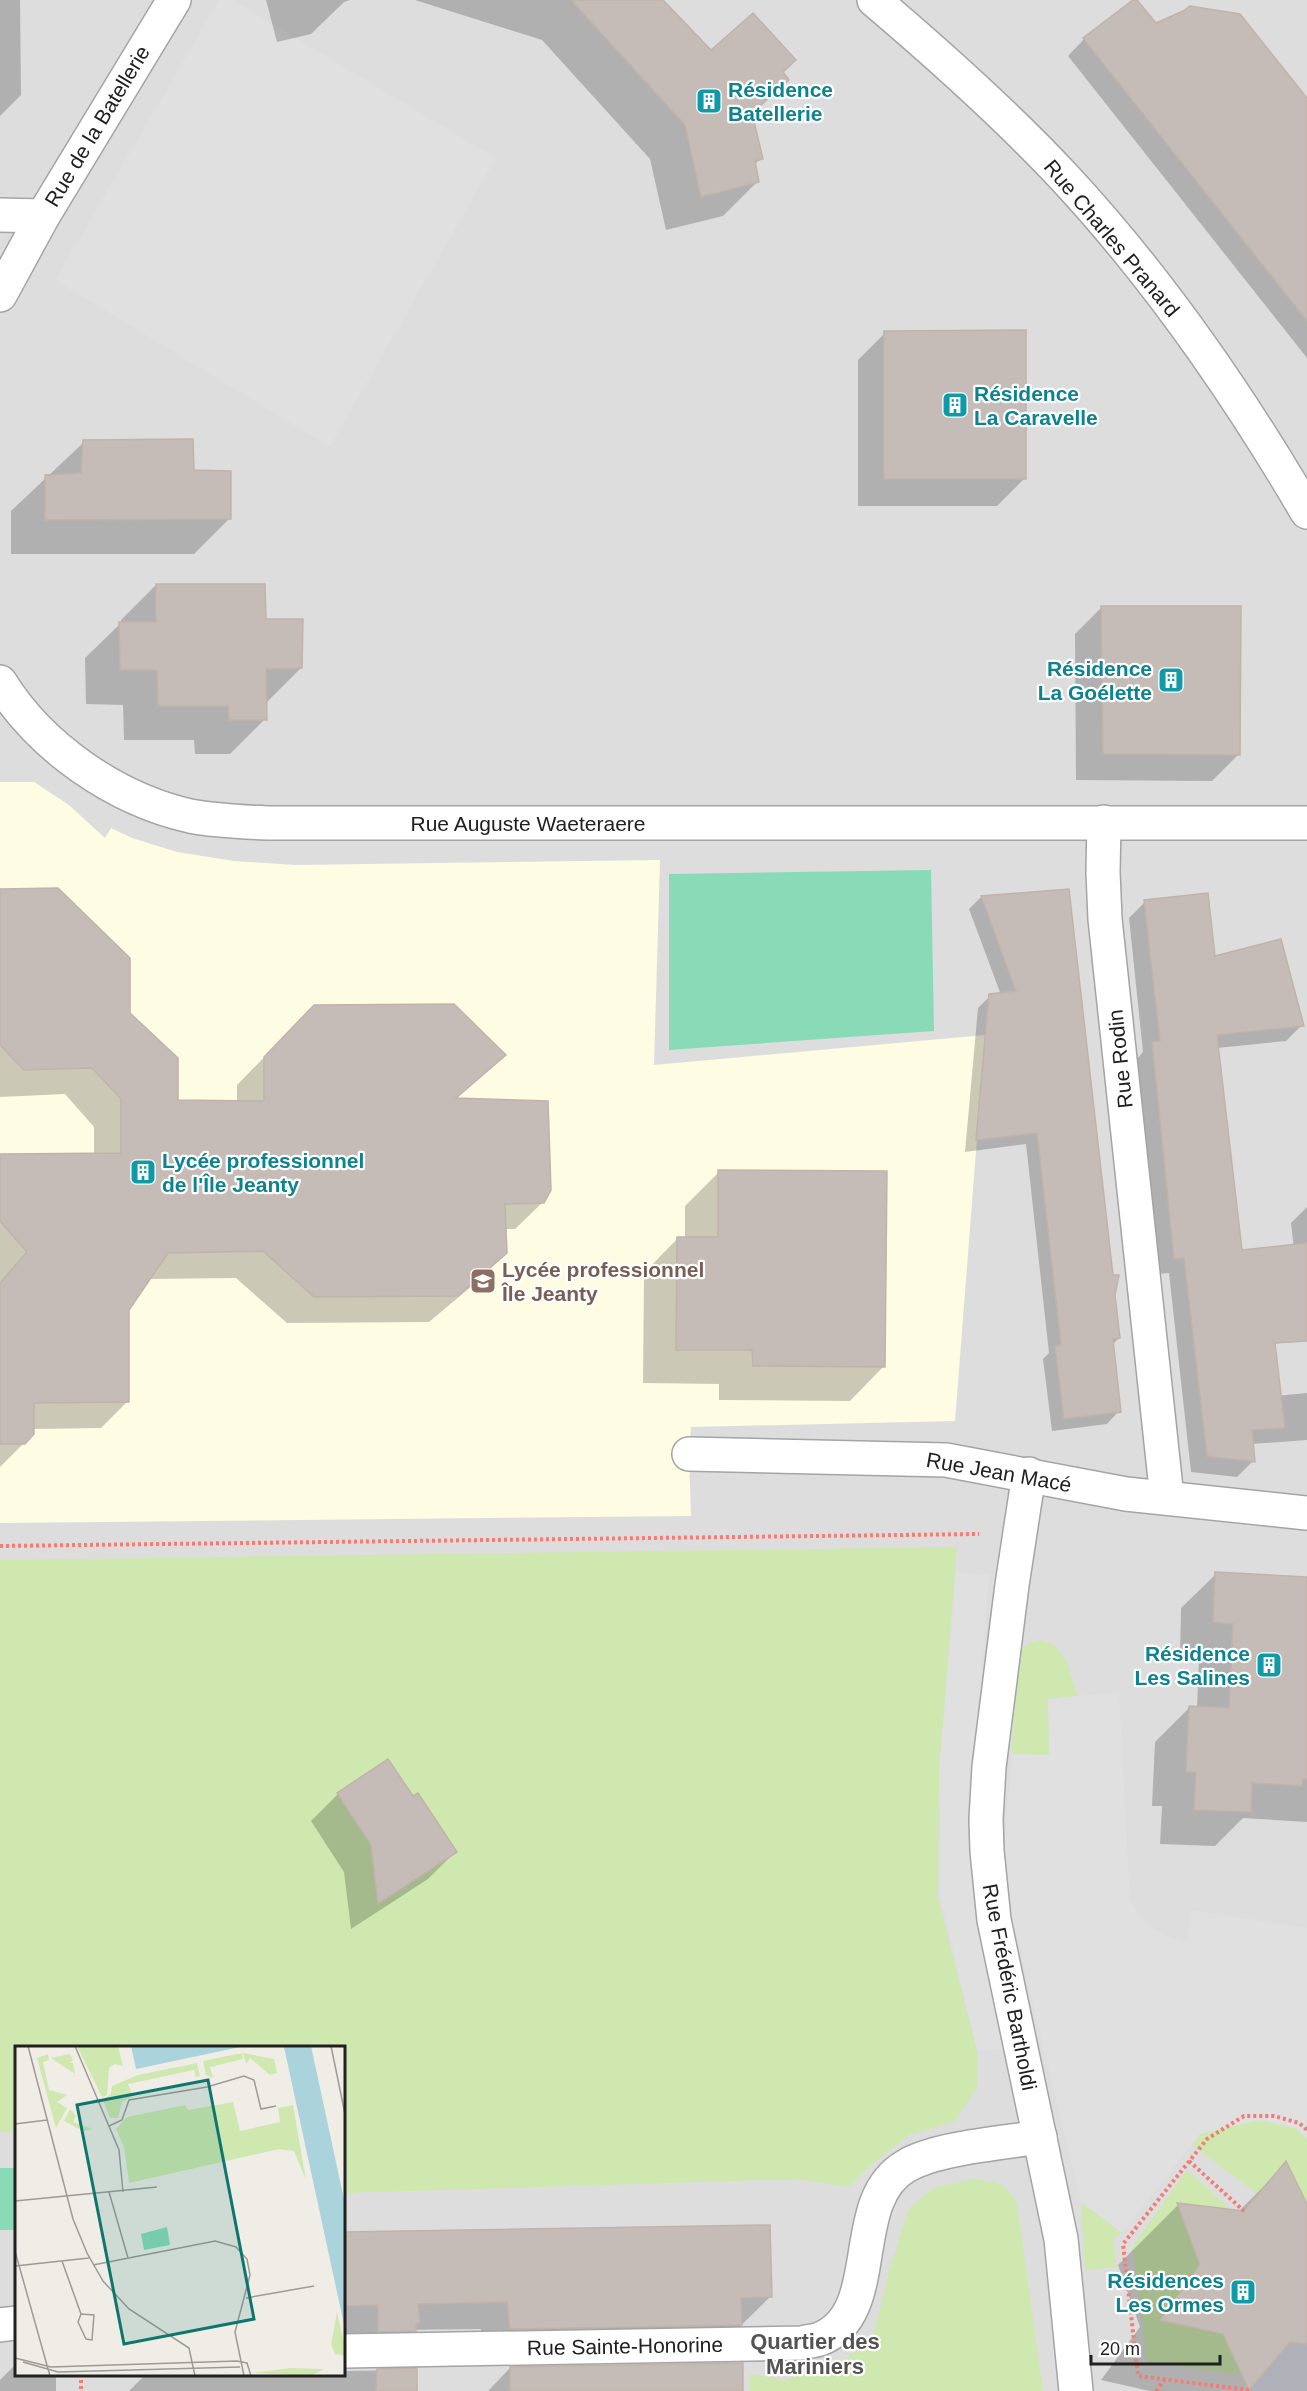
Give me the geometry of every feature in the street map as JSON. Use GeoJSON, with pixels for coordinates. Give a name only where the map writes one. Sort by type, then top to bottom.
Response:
{"type":"FeatureCollection","features":[{"type":"Feature","properties":{"kind":"street","name":"Rue de la Batellerie"},"geometry":{"type":"LineString","coordinates":[[0,215],[43,216],[174,0]]}},
{"type":"Feature","properties":{"kind":"street","name":"Rue Charles Pranard"},"geometry":{"type":"LineString","coordinates":[[874,0],[1005,117],[1065,179],[1134,259],[1220,375],[1307,512]]}},
{"type":"Feature","properties":{"kind":"street"},"geometry":{"type":"LineString","coordinates":[[0,295],[43,216]]}},
{"type":"Feature","properties":{"kind":"street","name":"Rue Auguste Waeteraere"},"geometry":{"type":"LineString","coordinates":[[0,682],[38,731],[94,773],[145,802],[214,820],[268,823],[1104,822]]}},
{"type":"Feature","properties":{"kind":"street"},"geometry":{"type":"LineString","coordinates":[[1104,822],[1307,823]]}},
{"type":"Feature","properties":{"kind":"street","name":"Rue Rodin"},"geometry":{"type":"LineString","coordinates":[[1104,822],[1105,919],[1167,1498]]}},
{"type":"Feature","properties":{"kind":"street","name":"Rue Jean Macé"},"geometry":{"type":"LineString","coordinates":[[689,1454],[920,1457],[969,1462],[1100,1489],[1307,1513]]}},
{"type":"Feature","properties":{"kind":"street","name":"Rue Frédéric Bartholdi"},"geometry":{"type":"LineString","coordinates":[[1029,1474],[1012,1585],[990,1767],[986,1819],[989,1884],[994,1920],[1062,2248],[1076,2391]]}},
{"type":"Feature","properties":{"kind":"street","name":"Rue Sainte-Honorine"},"geometry":{"type":"LineString","coordinates":[[345,2351],[802,2343],[820,2339],[833,2331],[852,2308],[872,2216],[890,2180],[904,2167],[938,2154],[1040,2137]]}},
{"type":"Feature","properties":{"kind":"street"},"geometry":{"type":"LineString","coordinates":[[0,2325],[15,2323]]}},
{"type":"Feature","properties":{"kind":"path"},"geometry":{"type":"LineString","coordinates":[[0,1546],[982,1534]]}},
{"type":"Feature","properties":{"kind":"path"},"geometry":{"type":"LineString","coordinates":[[1249,2390],[1138,2376],[1123,2244],[1207,2139],[1244,2116],[1274,2116],[1299,2123],[1307,2130]]}},
{"type":"Feature","properties":{"kind":"path"},"geometry":{"type":"LineString","coordinates":[[1189,2161],[1244,2211]]}},
{"type":"Feature","properties":{"kind":"path"},"geometry":{"type":"LineString","coordinates":[[1156,2391],[1165,2379]]}},
{"type":"Feature","properties":{"kind":"shaded area"},"geometry":{"type":"Polygon","coordinates":[[[0,0],[1307,0],[1307,2391],[0,2391],[0,0]]]}},
{"type":"Feature","properties":{"kind":"shaded area"},"geometry":{"type":"Polygon","coordinates":[[[219,0],[232,0],[496,158],[330,447],[55,280],[219,0]]]}},
{"type":"Feature","properties":{"kind":"shaded area","name":"Lycée professionnel Île Jeanty"},"geometry":{"type":"Polygon","coordinates":[[[0,782],[34,782],[69,805],[105,838],[111,828],[132,838],[177,852],[234,861],[295,865],[660,860],[654,1065],[985,1035],[955,1421],[691,1427],[689,1454],[691,1516],[0,1523],[0,782]]]}},
{"type":"Feature","properties":{"kind":"shaded area"},"geometry":{"type":"Polygon","coordinates":[[[956,1572],[989,1575],[977,1734],[1009,2049],[977,2051],[941,1900],[939,1772],[956,1572]]]}},
{"type":"Feature","properties":{"kind":"shaded area"},"geometry":{"type":"Polygon","coordinates":[[[1119,1692],[1130,1899],[1143,1921],[1164,1934],[1186,1943],[1192,1910],[1307,1928],[1307,2138],[1295,2128],[1259,2120],[1200,2134],[1122,2233],[1081,2202],[1011,1913],[1004,1849],[1012,1754],[1049,1755],[1048,1699],[1119,1692]]]}},
{"type":"Feature","properties":{"kind":"shaded area"},"geometry":{"type":"Polygon","coordinates":[[[1290,2342],[1307,2344],[1307,2391],[1249,2391],[1290,2342]]]}},
{"type":"Feature","properties":{"kind":"green space"},"geometry":{"type":"Polygon","coordinates":[[[931,870],[934,1031],[669,1050],[669,874],[931,870]]]}},
{"type":"Feature","properties":{"kind":"green space"},"geometry":{"type":"Polygon","coordinates":[[[957,1547],[939,1772],[938,1898],[977,2051],[977,2088],[955,2121],[909,2135],[871,2165],[849,2187],[800,2179],[345,2193],[345,2046],[15,2046],[15,2132],[0,2132],[0,1560],[957,1547]]]}},
{"type":"Feature","properties":{"kind":"green space"},"geometry":{"type":"Polygon","coordinates":[[[1041,1640],[1055,1645],[1067,1662],[1077,1696],[1048,1699],[1054,1865],[1062,1911],[1075,1944],[1099,1974],[1196,2056],[1215,2032],[1225,2042],[1225,2054],[1215,2063],[1182,2076],[1154,2070],[1171,2041],[1099,1985],[1076,1960],[1060,1934],[1049,1906],[1042,1878],[1039,1849],[1039,1755],[1012,1754],[1014,1684],[1018,1658],[1025,1646],[1041,1640]]]}},
{"type":"Feature","properties":{"kind":"green space"},"geometry":{"type":"Polygon","coordinates":[[[1259,2120],[1295,2128],[1307,2138],[1307,2204],[1286,2162],[1258,2194],[1192,2145],[1200,2134],[1259,2120]]]}},
{"type":"Feature","properties":{"kind":"green space"},"geometry":{"type":"Polygon","coordinates":[[[0,2168],[15,2168],[15,2230],[0,2230],[0,2168]]]}},
{"type":"Feature","properties":{"kind":"green space"},"geometry":{"type":"Polygon","coordinates":[[[1187,2170],[1230,2209],[1178,2204],[1200,2265],[1160,2319],[1223,2334],[1242,2375],[1147,2362],[1132,2247],[1187,2170]]]}},
{"type":"Feature","properties":{"kind":"green space"},"geometry":{"type":"Polygon","coordinates":[[[971,2179],[1003,2186],[1017,2203],[1043,2391],[749,2391],[750,2374],[785,2380],[842,2361],[873,2338],[889,2272],[909,2208],[933,2188],[971,2179]]]}},
{"type":"Feature","properties":{"kind":"green space"},"geometry":{"type":"Polygon","coordinates":[[[1081,2202],[1122,2233],[1113,2239],[1117,2267],[1085,2270],[1081,2202]]]}},
{"type":"Feature","properties":{"kind":"building","name":"Résidence Batellerie"},"geometry":{"type":"Polygon","coordinates":[[[571,0],[663,0],[711,50],[753,13],[796,60],[783,72],[789,80],[752,113],[763,159],[755,161],[759,182],[701,197],[685,125],[571,0]]]}},
{"type":"Feature","properties":{"kind":"building"},"geometry":{"type":"Polygon","coordinates":[[[1133,0],[1137,0],[1156,23],[1190,6],[1240,14],[1307,98],[1307,321],[1083,38],[1133,0]]]}},
{"type":"Feature","properties":{"kind":"building","name":"Résidence La Caravelle"},"geometry":{"type":"Polygon","coordinates":[[[1026,330],[1026,479],[884,479],[884,331],[1026,330]]]}},
{"type":"Feature","properties":{"kind":"building"},"geometry":{"type":"Polygon","coordinates":[[[193,439],[194,470],[231,471],[231,519],[45,520],[45,475],[81,473],[83,440],[193,439]]]}},
{"type":"Feature","properties":{"kind":"building"},"geometry":{"type":"Polygon","coordinates":[[[156,584],[265,584],[266,619],[303,619],[302,668],[266,669],[267,720],[229,720],[228,706],[158,706],[157,670],[120,670],[119,622],[156,622],[156,584]]]}},
{"type":"Feature","properties":{"kind":"building","name":"Résidence La Goélette"},"geometry":{"type":"Polygon","coordinates":[[[1101,606],[1241,606],[1240,755],[1103,754],[1101,606]]]}},
{"type":"Feature","properties":{"kind":"building","name":"Lycée professionnel de l'Île Jeanty"},"geometry":{"type":"Polygon","coordinates":[[[58,888],[130,958],[130,1013],[178,1058],[178,1100],[264,1101],[264,1057],[314,1005],[454,1004],[506,1055],[456,1098],[548,1101],[551,1190],[544,1203],[505,1204],[507,1253],[458,1296],[314,1297],[263,1251],[168,1253],[129,1310],[129,1402],[34,1403],[34,1434],[25,1444],[0,1444],[0,1283],[27,1252],[0,1221],[0,1154],[121,1153],[121,1099],[92,1068],[24,1070],[0,1045],[0,889],[58,888]]]}},
{"type":"Feature","properties":{"kind":"building"},"geometry":{"type":"Polygon","coordinates":[[[1069,889],[1113,1275],[1119,1275],[1115,1295],[1120,1338],[1113,1339],[1121,1412],[1064,1419],[1055,1346],[1061,1345],[1037,1133],[976,1140],[989,994],[1016,991],[981,896],[1069,889]]]}},
{"type":"Feature","properties":{"kind":"building"},"geometry":{"type":"Polygon","coordinates":[[[1208,893],[1215,956],[1281,939],[1304,1026],[1217,1035],[1242,1250],[1307,1243],[1307,1341],[1275,1343],[1285,1428],[1252,1430],[1255,1462],[1207,1456],[1184,1258],[1174,1259],[1152,1042],[1160,1041],[1144,900],[1208,893]]]}},
{"type":"Feature","properties":{"kind":"building"},"geometry":{"type":"Polygon","coordinates":[[[718,1170],[887,1171],[885,1367],[753,1366],[752,1350],[676,1350],[677,1237],[718,1237],[718,1170]]]}},
{"type":"Feature","properties":{"kind":"building","name":"Résidence Les Salines"},"geometry":{"type":"Polygon","coordinates":[[[1215,1572],[1307,1577],[1307,1779],[1303,1779],[1302,1786],[1252,1783],[1251,1812],[1194,1810],[1196,1772],[1186,1772],[1189,1706],[1229,1708],[1233,1624],[1213,1622],[1215,1572]]]}},
{"type":"Feature","properties":{"kind":"building"},"geometry":{"type":"Polygon","coordinates":[[[388,1759],[413,1796],[418,1793],[457,1852],[378,1904],[371,1845],[337,1793],[388,1759]]]}},
{"type":"Feature","properties":{"kind":"building","name":"Résidences Les Ormes"},"geometry":{"type":"Polygon","coordinates":[[[1286,2161],[1307,2204],[1307,2344],[1290,2342],[1249,2390],[1223,2334],[1160,2320],[1200,2265],[1177,2203],[1244,2211],[1286,2161]]]}},
{"type":"Feature","properties":{"kind":"building"},"geometry":{"type":"Polygon","coordinates":[[[770,2225],[772,2297],[741,2298],[742,2325],[510,2329],[507,2302],[418,2304],[420,2323],[416,2324],[416,2331],[378,2332],[378,2305],[345,2306],[345,2232],[770,2225]]]}},
{"type":"Feature","properties":{"kind":"building"},"geometry":{"type":"Polygon","coordinates":[[[743,2363],[743,2391],[510,2391],[510,2367],[743,2363]]]}},
{"type":"Feature","properties":{"kind":"building"},"geometry":{"type":"Polygon","coordinates":[[[417,2368],[417,2391],[376,2391],[377,2369],[417,2368]]]}},
{"type":"Feature","properties":{"kind":"place","name":"Résidence Batellerie"},"geometry":{"type":"Point","coordinates":[709,101]}},
{"type":"Feature","properties":{"kind":"place","name":"Résidence La Caravelle"},"geometry":{"type":"Point","coordinates":[955,405]}},
{"type":"Feature","properties":{"kind":"place","name":"Résidence La Goélette"},"geometry":{"type":"Point","coordinates":[1171,680]}},
{"type":"Feature","properties":{"kind":"place","name":"Lycée professionnel de l'Île Jeanty"},"geometry":{"type":"Point","coordinates":[143,1172]}},
{"type":"Feature","properties":{"kind":"place","name":"Lycée professionnel Île Jeanty"},"geometry":{"type":"Point","coordinates":[483,1281]}},
{"type":"Feature","properties":{"kind":"place","name":"Résidence Les Salines"},"geometry":{"type":"Point","coordinates":[1269,1665]}},
{"type":"Feature","properties":{"kind":"place","name":"Résidences Les Ormes"},"geometry":{"type":"Point","coordinates":[1243,2292]}},
{"type":"Feature","properties":{"kind":"district","name":"Quartier des Mariniers"},"geometry":{"type":"Point","coordinates":[815,2354]}}]}
